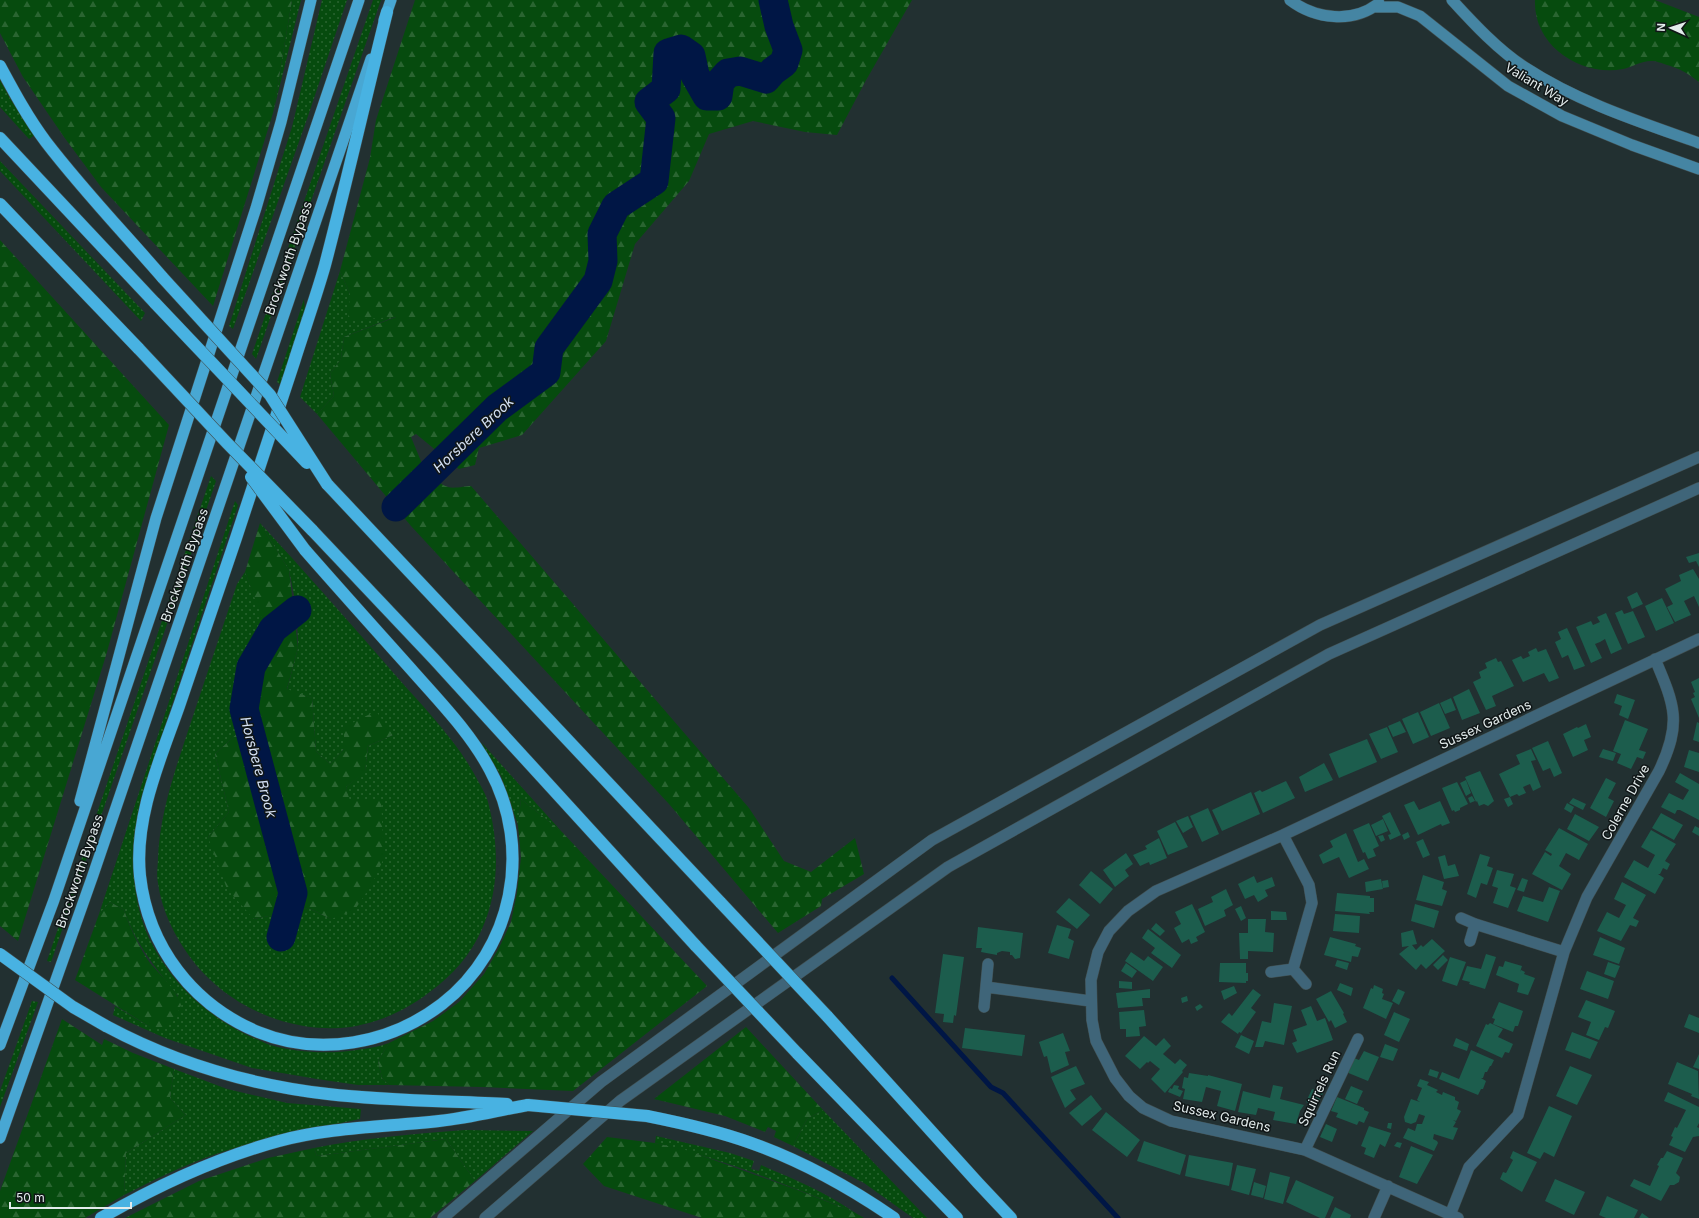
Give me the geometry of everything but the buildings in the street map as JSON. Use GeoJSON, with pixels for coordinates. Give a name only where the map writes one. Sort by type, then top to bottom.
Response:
{"type":"FeatureCollection","features":[{"type":"Feature","properties":{"kind":"highway"},"geometry":{"type":"LineString","coordinates":[[54,900],[156,518],[258,201],[281,122],[311,0]]}},
{"type":"Feature","properties":{"kind":"highway","name":"Brockworth Bypass"},"geometry":{"type":"LineString","coordinates":[[0,1045],[54,900],[359,0]]}},
{"type":"Feature","properties":{"kind":"highway","name":"Brockworth Bypass"},"geometry":{"type":"LineString","coordinates":[[0,1138],[93,876],[391,0]]}},
{"type":"Feature","properties":{"kind":"highway"},"geometry":{"type":"LineString","coordinates":[[227,443],[305,550],[458,722],[488,766],[499,788],[512,837],[513,863],[511,889],[506,913],[491,948],[478,968],[448,1000],[423,1018],[409,1026],[386,1035],[348,1044],[304,1044],[281,1040],[259,1032],[239,1022],[218,1010],[201,997],[173,966],[161,946],[152,925],[140,876],[140,852],[144,813],[156,772],[232,550],[324,269],[387,12]]}},
{"type":"Feature","properties":{"kind":"highway"},"geometry":{"type":"LineString","coordinates":[[0,66],[45,141],[73,176],[163,278],[270,395],[327,484]]}},
{"type":"Feature","properties":{"kind":"highway"},"geometry":{"type":"LineString","coordinates":[[0,138],[721,903],[1011,1218]]}},
{"type":"Feature","properties":{"kind":"highway"},"geometry":{"type":"LineString","coordinates":[[0,204],[434,659],[696,946],[797,1053],[957,1218]]}},
{"type":"Feature","properties":{"kind":"highway"},"geometry":{"type":"LineString","coordinates":[[0,954],[73,1007],[130,1039],[174,1058],[234,1077],[280,1087],[329,1094],[384,1099],[528,1105],[647,1116],[750,1142],[785,1156],[862,1196],[894,1218]]}},
{"type":"Feature","properties":{"kind":"highway"},"geometry":{"type":"LineString","coordinates":[[101,1218],[156,1187],[193,1170],[280,1140],[327,1131],[440,1121],[528,1105]]}},
{"type":"Feature","properties":{"kind":"main road"},"geometry":{"type":"LineString","coordinates":[[1290,0],[1301,8],[1325,16],[1350,16],[1373,8],[1383,0]]}},
{"type":"Feature","properties":{"kind":"main road","name":"Valiant Way"},"geometry":{"type":"LineString","coordinates":[[1452,0],[1481,32],[1525,68],[1569,92],[1636,121],[1699,143]]}},
{"type":"Feature","properties":{"kind":"main road","name":"Valiant Way"},"geometry":{"type":"LineString","coordinates":[[1373,8],[1398,7],[1420,16],[1508,86],[1562,116],[1632,145],[1699,169]]}},
{"type":"Feature","properties":{"kind":"street"},"geometry":{"type":"LineString","coordinates":[[443,1218],[601,1082],[932,840],[1320,625],[1699,457]]}},
{"type":"Feature","properties":{"kind":"street"},"geometry":{"type":"LineString","coordinates":[[485,1218],[620,1101],[948,867],[1329,654],[1699,488]]}},
{"type":"Feature","properties":{"kind":"street","name":"Sussex Gardens"},"geometry":{"type":"LineString","coordinates":[[1454,1216],[1306,1150],[1171,1121],[1143,1108],[1129,1096],[1115,1078],[1096,1041],[1090,1001],[1091,980],[1098,952],[1109,931],[1128,911],[1156,891],[1283,836],[1699,638]]}},
{"type":"Feature","properties":{"kind":"street","name":"Colerne Drive"},"geometry":{"type":"LineString","coordinates":[[1454,1216],[1469,1168],[1518,1115],[1564,952],[1587,897],[1659,772],[1668,752],[1674,729],[1674,714],[1670,696],[1654,659]]}},
{"type":"Feature","properties":{"kind":"street"},"geometry":{"type":"LineString","coordinates":[[1283,836],[1309,885],[1312,902],[1293,969]]}},
{"type":"Feature","properties":{"kind":"street"},"geometry":{"type":"LineString","coordinates":[[1461,918],[1475,924],[1564,952]]}},
{"type":"Feature","properties":{"kind":"street"},"geometry":{"type":"LineString","coordinates":[[1470,941],[1475,924]]}},
{"type":"Feature","properties":{"kind":"street"},"geometry":{"type":"LineString","coordinates":[[984,1007],[988,964]]}},
{"type":"Feature","properties":{"kind":"street"},"geometry":{"type":"LineString","coordinates":[[1271,972],[1293,969]]}},
{"type":"Feature","properties":{"kind":"street"},"geometry":{"type":"LineString","coordinates":[[1293,969],[1306,984]]}},
{"type":"Feature","properties":{"kind":"street"},"geometry":{"type":"LineString","coordinates":[[986,987],[1090,1001]]}},
{"type":"Feature","properties":{"kind":"street","name":"Squirrels Run"},"geometry":{"type":"LineString","coordinates":[[1306,1150],[1358,1039]]}},
{"type":"Feature","properties":{"kind":"street"},"geometry":{"type":"LineString","coordinates":[[1374,1218],[1388,1186]]}},
{"type":"Feature","properties":{"kind":"green space"},"geometry":{"type":"Polygon","coordinates":[[[0,0],[292,0],[273,113],[213,306],[101,187],[64,137],[23,77],[0,33],[0,0]]]}},
{"type":"Feature","properties":{"kind":"green space"},"geometry":{"type":"Polygon","coordinates":[[[292,0],[301,0],[273,113],[292,0]]]}},
{"type":"Feature","properties":{"kind":"green space"},"geometry":{"type":"Polygon","coordinates":[[[322,0],[347,0],[233,329],[229,326],[292,127],[322,0]]]}},
{"type":"Feature","properties":{"kind":"green space"},"geometry":{"type":"Polygon","coordinates":[[[373,0],[381,0],[256,359],[252,354],[373,0]]]}},
{"type":"Feature","properties":{"kind":"green space"},"geometry":{"type":"Polygon","coordinates":[[[415,0],[912,0],[865,82],[837,135],[805,132],[753,121],[709,134],[689,181],[635,244],[606,341],[522,435],[479,448],[475,465],[459,469],[416,434],[411,437],[423,466],[423,472],[416,480],[423,487],[433,480],[450,488],[471,486],[749,808],[784,861],[811,872],[855,838],[864,874],[822,899],[821,906],[778,933],[669,804],[411,526],[317,414],[334,396],[330,374],[341,359],[344,337],[396,317],[348,320],[350,294],[340,271],[370,158],[376,120],[415,0]]]}},
{"type":"Feature","properties":{"kind":"green space"},"geometry":{"type":"Polygon","coordinates":[[[1535,0],[1655,0],[1699,17],[1699,82],[1679,69],[1654,61],[1645,62],[1623,69],[1607,70],[1591,68],[1576,63],[1562,55],[1551,44],[1542,31],[1536,16],[1535,0]]]}},
{"type":"Feature","properties":{"kind":"green space"},"geometry":{"type":"Polygon","coordinates":[[[0,80],[11,100],[35,135],[29,139],[0,107],[0,80]]]}},
{"type":"Feature","properties":{"kind":"green space"},"geometry":{"type":"Polygon","coordinates":[[[0,161],[145,313],[141,321],[0,171],[0,161]]]}},
{"type":"Feature","properties":{"kind":"green space"},"geometry":{"type":"Polygon","coordinates":[[[0,240],[169,425],[107,652],[18,941],[0,926],[0,240]]]}},
{"type":"Feature","properties":{"kind":"green space"},"geometry":{"type":"Polygon","coordinates":[[[340,271],[350,294],[397,316],[344,337],[341,359],[330,374],[334,396],[317,414],[300,397],[340,271]]]}},
{"type":"Feature","properties":{"kind":"green space"},"geometry":{"type":"Polygon","coordinates":[[[304,299],[305,310],[281,385],[277,382],[304,299]]]}},
{"type":"Feature","properties":{"kind":"green space"},"geometry":{"type":"Polygon","coordinates":[[[211,476],[216,481],[51,962],[47,961],[211,476]]]}},
{"type":"Feature","properties":{"kind":"green space"},"geometry":{"type":"Polygon","coordinates":[[[235,501],[238,505],[141,798],[135,833],[134,851],[135,886],[138,904],[149,938],[167,969],[191,996],[219,1019],[251,1037],[270,1045],[291,1050],[336,1052],[381,1046],[389,1043],[378,1061],[382,1078],[389,1085],[358,1085],[252,1068],[165,1038],[113,1015],[115,1006],[150,1027],[178,996],[140,945],[124,910],[110,902],[99,914],[235,501]]]}},
{"type":"Feature","properties":{"kind":"green space"},"geometry":{"type":"Polygon","coordinates":[[[260,523],[450,738],[469,765],[483,790],[492,818],[496,850],[495,882],[488,914],[478,938],[467,955],[447,978],[411,1005],[376,1021],[352,1027],[320,1028],[280,1021],[261,1014],[243,1004],[211,981],[197,966],[177,938],[163,905],[157,880],[159,840],[170,788],[237,584],[245,572],[265,623],[243,656],[235,697],[240,731],[215,754],[229,812],[208,837],[254,919],[308,908],[331,919],[349,801],[346,787],[365,771],[368,746],[393,735],[344,727],[344,749],[330,764],[316,751],[312,698],[287,690],[298,648],[297,610],[289,570],[260,523]]]}},
{"type":"Feature","properties":{"kind":"green space"},"geometry":{"type":"Polygon","coordinates":[[[260,523],[289,570],[298,648],[287,689],[312,698],[316,751],[330,764],[344,749],[344,727],[376,711],[393,735],[368,746],[365,772],[346,787],[350,801],[381,800],[384,858],[372,884],[354,911],[331,919],[308,908],[254,919],[227,889],[208,837],[229,812],[215,754],[240,731],[235,697],[243,656],[264,623],[245,572],[260,523]]]}},
{"type":"Feature","properties":{"kind":"green space"},"geometry":{"type":"Polygon","coordinates":[[[481,742],[562,832],[521,799],[518,825],[501,776],[481,742]]]}},
{"type":"Feature","properties":{"kind":"green space"},"geometry":{"type":"Polygon","coordinates":[[[521,799],[562,832],[707,986],[573,1091],[389,1085],[382,1078],[378,1061],[389,1043],[433,1021],[459,1002],[484,974],[499,948],[511,922],[517,893],[521,857],[518,825],[521,799]]]}},
{"type":"Feature","properties":{"kind":"green space"},"geometry":{"type":"Polygon","coordinates":[[[110,902],[124,910],[135,937],[146,957],[168,982],[179,999],[181,1005],[175,1020],[165,1027],[150,1027],[75,980],[99,914],[110,902]]]}},
{"type":"Feature","properties":{"kind":"green space"},"geometry":{"type":"Polygon","coordinates":[[[32,1001],[38,1002],[0,1107],[0,1091],[32,1001]]]}},
{"type":"Feature","properties":{"kind":"green space"},"geometry":{"type":"Polygon","coordinates":[[[62,1019],[102,1045],[104,1039],[133,1053],[174,1069],[170,1098],[186,1115],[126,1153],[124,1195],[85,1218],[0,1218],[0,1191],[62,1019]]]}},
{"type":"Feature","properties":{"kind":"green space"},"geometry":{"type":"Polygon","coordinates":[[[746,1027],[823,1110],[807,1119],[793,1146],[774,1137],[776,1131],[768,1127],[765,1132],[725,1116],[654,1099],[746,1027]]]}},
{"type":"Feature","properties":{"kind":"green space"},"geometry":{"type":"Polygon","coordinates":[[[174,1069],[227,1089],[287,1103],[361,1109],[360,1119],[306,1130],[234,1148],[204,1158],[124,1195],[126,1153],[186,1115],[170,1098],[174,1069]]]}},
{"type":"Feature","properties":{"kind":"green space"},"geometry":{"type":"Polygon","coordinates":[[[823,1110],[927,1218],[913,1218],[864,1183],[793,1146],[807,1119],[823,1110]]]}},
{"type":"Feature","properties":{"kind":"green space"},"geometry":{"type":"Polygon","coordinates":[[[465,1130],[533,1131],[475,1181],[446,1139],[317,1156],[314,1148],[370,1139],[465,1130]]]}},
{"type":"Feature","properties":{"kind":"green space"},"geometry":{"type":"Polygon","coordinates":[[[656,1136],[730,1153],[754,1161],[751,1169],[759,1171],[761,1165],[820,1192],[854,1212],[731,1165],[681,1149],[655,1143],[656,1136]]]}},
{"type":"Feature","properties":{"kind":"green space"},"geometry":{"type":"Polygon","coordinates":[[[607,1137],[655,1143],[686,1150],[795,1189],[854,1212],[864,1218],[702,1218],[604,1186],[583,1164],[607,1137]]]}},
{"type":"Feature","properties":{"kind":"green space"},"geometry":{"type":"Polygon","coordinates":[[[446,1139],[475,1181],[430,1218],[125,1218],[199,1181],[268,1158],[314,1148],[317,1156],[446,1139]]]}},
{"type":"Feature","properties":{"kind":"waterway","name":"Horsbere Brook"},"geometry":{"type":"LineString","coordinates":[[396,507],[497,408],[546,372],[549,348],[598,281],[603,261],[602,234],[616,206],[654,181],[661,118],[649,102],[666,89],[668,53],[681,49],[691,56],[695,75],[707,96],[718,96],[720,82],[728,73],[740,71],[766,79],[773,71],[784,63],[788,50],[779,26],[773,0]]}},
{"type":"Feature","properties":{"kind":"waterway","name":"Horsbere Brook"},"geometry":{"type":"LineString","coordinates":[[281,937],[293,893],[244,709],[251,667],[273,629],[297,610]]}},
{"type":"Feature","properties":{"kind":"waterway"},"geometry":{"type":"LineString","coordinates":[[892,978],[991,1087],[1003,1093],[1118,1218]]}}]}
